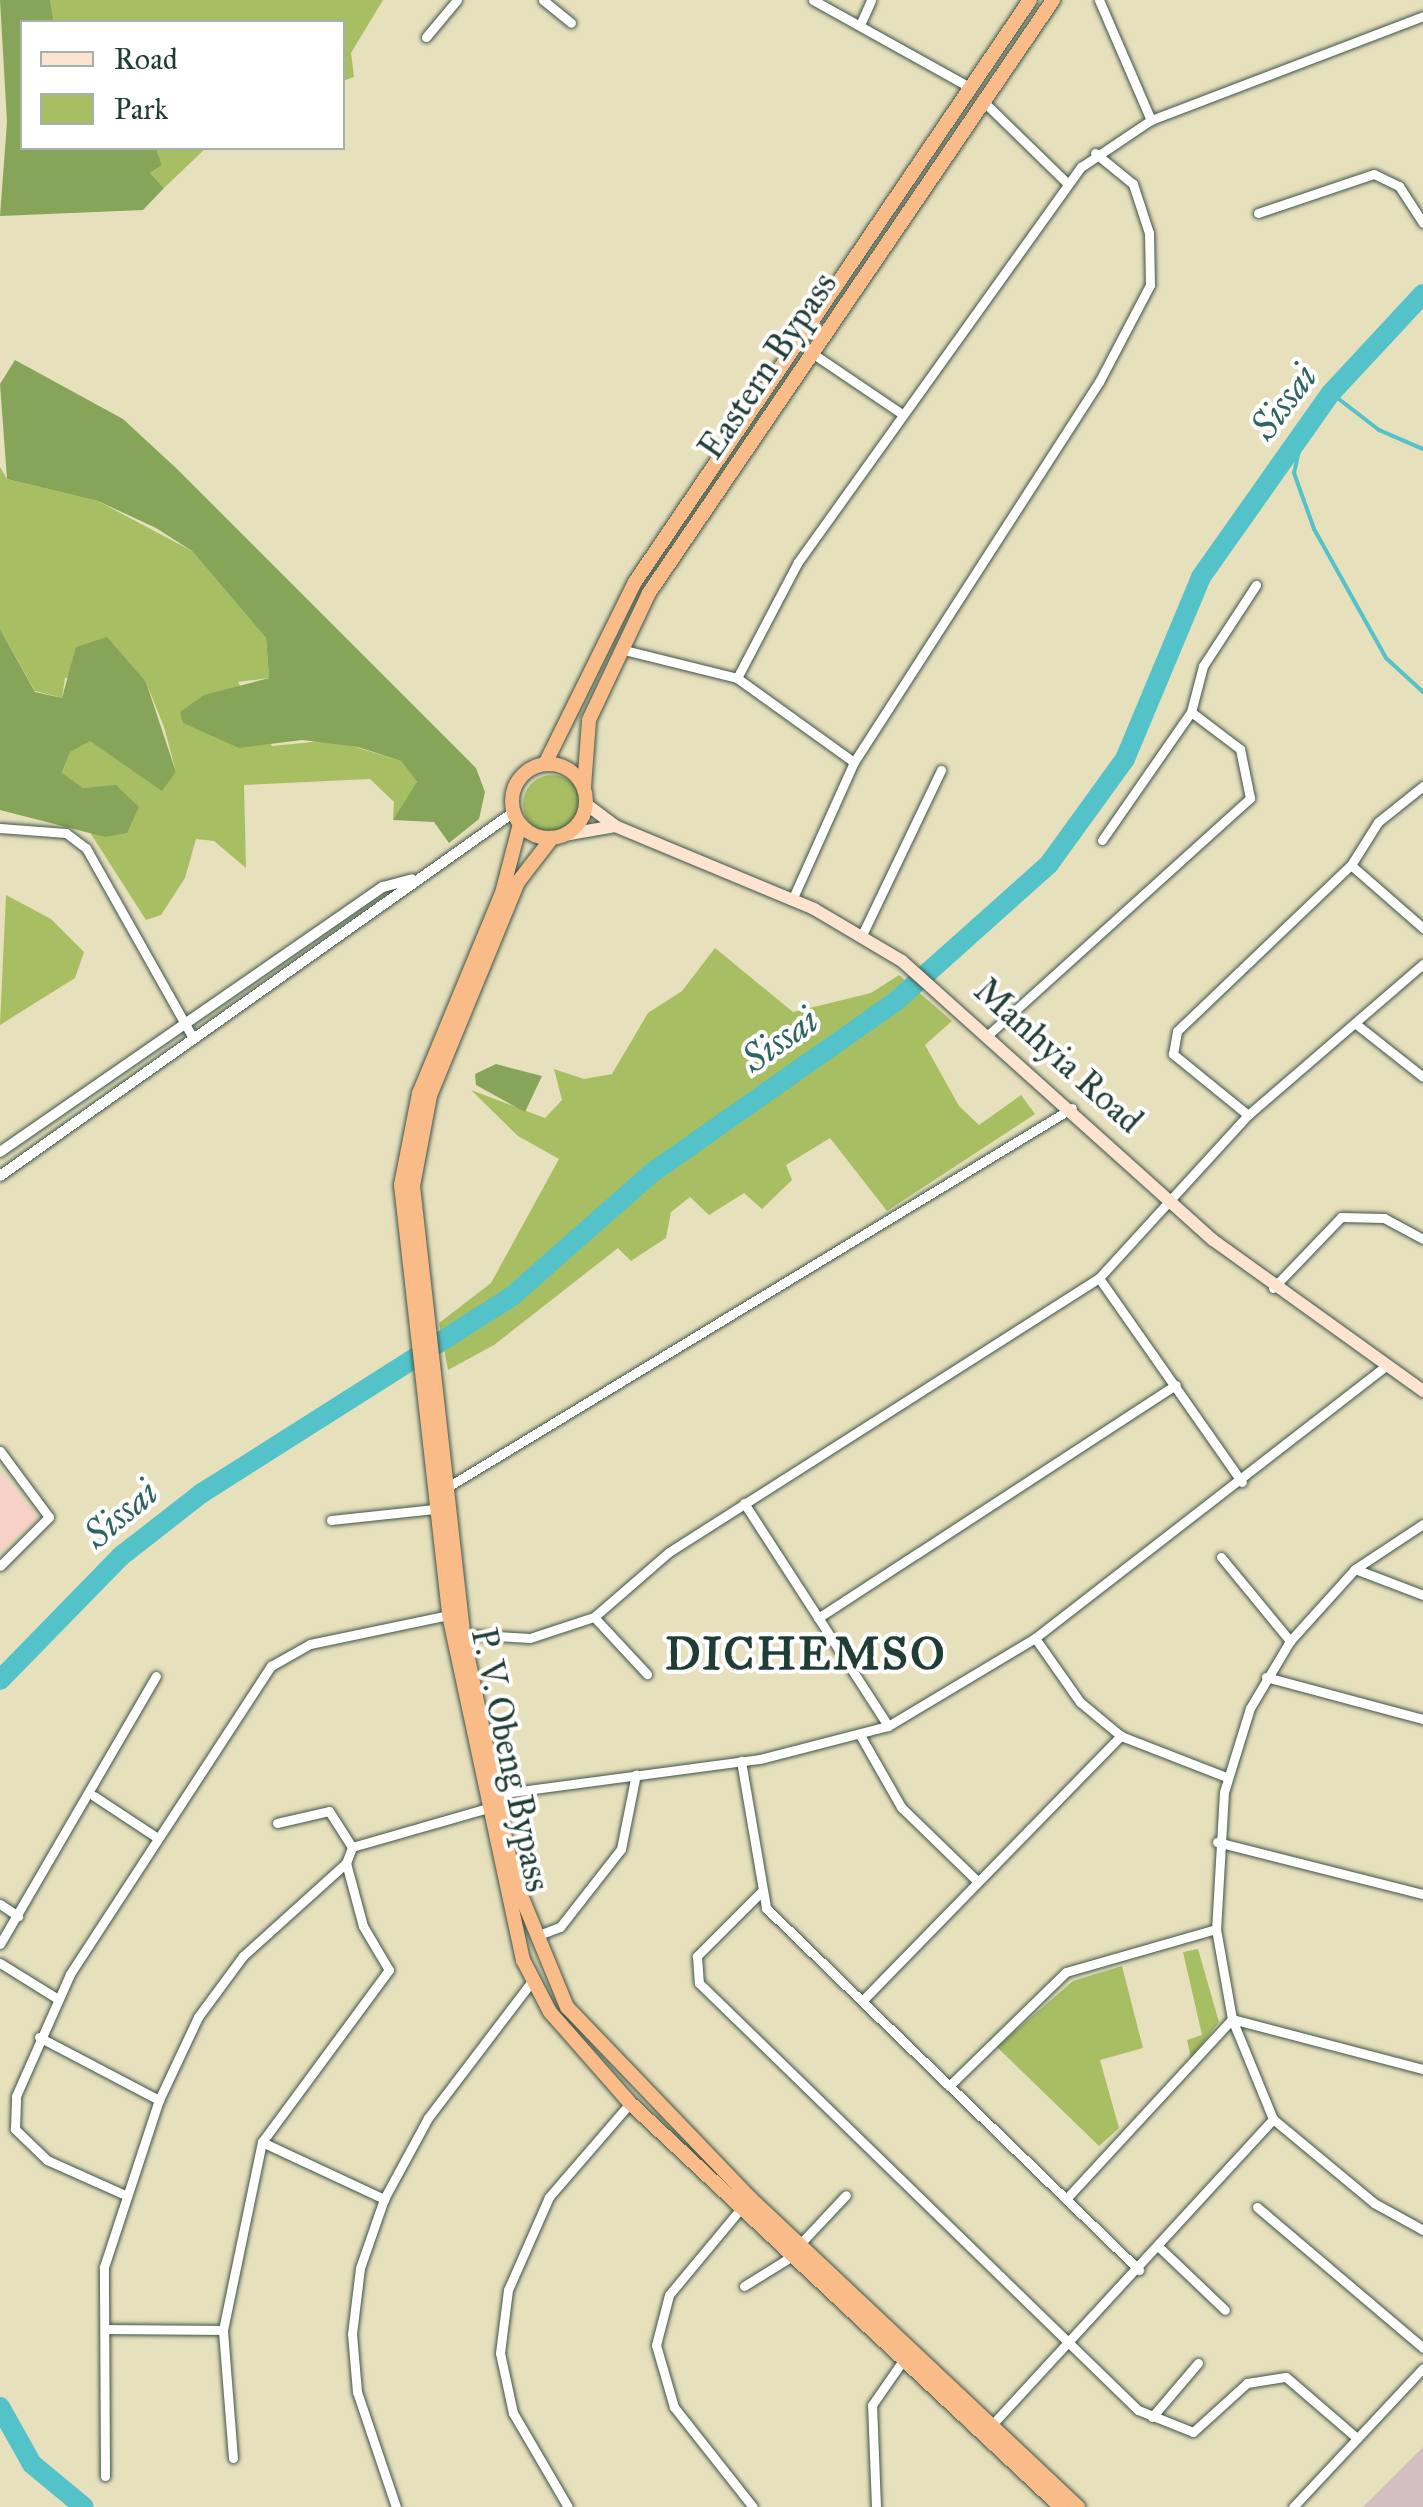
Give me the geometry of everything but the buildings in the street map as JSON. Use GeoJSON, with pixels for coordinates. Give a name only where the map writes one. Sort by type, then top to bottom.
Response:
{"type":"FeatureCollection","features":[{"type":"Feature","properties":{"kind":"highway","name":"Eastern Bypass"},"geometry":{"type":"LineString","coordinates":[[545,764],[634,582],[1030,0]]}},
{"type":"Feature","properties":{"kind":"highway","name":"Eastern Bypass"},"geometry":{"type":"LineString","coordinates":[[584,787],[589,720],[620,649],[812,353],[986,104],[1053,0]]}},
{"type":"Feature","properties":{"kind":"highway"},"geometry":{"type":"LineString","coordinates":[[545,764],[584,787],[586,804],[558,836],[517,818],[515,786],[545,764]]}},
{"type":"Feature","properties":{"kind":"highway","name":"P. V. Obeng Bypass"},"geometry":{"type":"LineString","coordinates":[[517,818],[502,893],[419,1093],[401,1185],[422,1342],[434,1509],[488,1808],[532,1981],[630,2103],[742,2206],[796,2249],[987,2429],[1061,2507]]}},
{"type":"Feature","properties":{"kind":"highway","name":"P. V. Obeng Bypass"},"geometry":{"type":"LineString","coordinates":[[422,1342],[413,1186],[430,1096],[518,882],[558,836]]}},
{"type":"Feature","properties":{"kind":"highway","name":"P. V. Obeng Bypass"},"geometry":{"type":"LineString","coordinates":[[424,1362],[446,1488],[455,1614],[463,1634],[496,1794],[534,1937],[568,2007],[904,2359],[1078,2507]]}},
{"type":"Feature","properties":{"kind":"main road","name":"Manhyia Road"},"geometry":{"type":"LineString","coordinates":[[586,804],[615,826],[792,900],[862,935],[902,961],[1072,1107],[1168,1201],[1273,1288],[1423,1390]]}},
{"type":"Feature","properties":{"kind":"main road"},"geometry":{"type":"LineString","coordinates":[[558,836],[615,826]]}},
{"type":"Feature","properties":{"kind":"street"},"geometry":{"type":"LineString","coordinates":[[426,37],[456,0]]}},
{"type":"Feature","properties":{"kind":"street"},"geometry":{"type":"LineString","coordinates":[[543,0],[571,23]]}},
{"type":"Feature","properties":{"kind":"street"},"geometry":{"type":"LineString","coordinates":[[813,0],[971,88]]}},
{"type":"Feature","properties":{"kind":"street"},"geometry":{"type":"LineString","coordinates":[[860,25],[871,0]]}},
{"type":"Feature","properties":{"kind":"street"},"geometry":{"type":"LineString","coordinates":[[1099,0],[1151,120]]}},
{"type":"Feature","properties":{"kind":"street"},"geometry":{"type":"LineString","coordinates":[[737,678],[798,562],[1067,183],[1100,149],[1151,120],[1423,16]]}},
{"type":"Feature","properties":{"kind":"street"},"geometry":{"type":"LineString","coordinates":[[986,104],[1067,183]]}},
{"type":"Feature","properties":{"kind":"street"},"geometry":{"type":"LineString","coordinates":[[792,900],[854,762],[1099,382],[1150,284],[1149,233],[1134,184],[1100,149]]}},
{"type":"Feature","properties":{"kind":"street"},"geometry":{"type":"LineString","coordinates":[[1258,213],[1374,174],[1400,186],[1423,223]]}},
{"type":"Feature","properties":{"kind":"street"},"geometry":{"type":"LineString","coordinates":[[812,353],[902,414]]}},
{"type":"Feature","properties":{"kind":"street"},"geometry":{"type":"LineString","coordinates":[[1102,840],[1191,712],[1203,666],[1256,586]]}},
{"type":"Feature","properties":{"kind":"street"},"geometry":{"type":"LineString","coordinates":[[620,649],[737,678],[854,762]]}},
{"type":"Feature","properties":{"kind":"street"},"geometry":{"type":"LineString","coordinates":[[988,1034],[1250,798],[1240,749],[1191,712]]}},
{"type":"Feature","properties":{"kind":"street"},"geometry":{"type":"LineString","coordinates":[[862,935],[941,770]]}},
{"type":"Feature","properties":{"kind":"street"},"geometry":{"type":"LineString","coordinates":[[1248,1114],[1169,1044],[1351,865],[1378,822],[1423,786]]}},
{"type":"Feature","properties":{"kind":"street"},"geometry":{"type":"LineString","coordinates":[[0,1176],[418,877],[517,818]]}},
{"type":"Feature","properties":{"kind":"street"},"geometry":{"type":"LineString","coordinates":[[0,828],[66,833],[86,848],[193,1038]]}},
{"type":"Feature","properties":{"kind":"street"},"geometry":{"type":"LineString","coordinates":[[1351,865],[1423,928]]}},
{"type":"Feature","properties":{"kind":"street"},"geometry":{"type":"LineString","coordinates":[[0,1152],[383,888],[418,877]]}},
{"type":"Feature","properties":{"kind":"street"},"geometry":{"type":"LineString","coordinates":[[463,1634],[530,1638],[594,1617],[744,1503],[1099,1278],[1248,1114],[1423,964]]}},
{"type":"Feature","properties":{"kind":"street"},"geometry":{"type":"LineString","coordinates":[[1356,1024],[1423,1077]]}},
{"type":"Feature","properties":{"kind":"street"},"geometry":{"type":"LineString","coordinates":[[446,1488],[1072,1107]]}},
{"type":"Feature","properties":{"kind":"street"},"geometry":{"type":"LineString","coordinates":[[1273,1288],[1341,1218],[1384,1218],[1423,1239]]}},
{"type":"Feature","properties":{"kind":"street"},"geometry":{"type":"LineString","coordinates":[[1099,1278],[1242,1482]]}},
{"type":"Feature","properties":{"kind":"street"},"geometry":{"type":"LineString","coordinates":[[496,1794],[741,1760],[888,1726],[1035,1638],[1242,1482],[1386,1366]]}},
{"type":"Feature","properties":{"kind":"street"},"geometry":{"type":"LineString","coordinates":[[818,1618],[1176,1384]]}},
{"type":"Feature","properties":{"kind":"street"},"geometry":{"type":"LineString","coordinates":[[0,1451],[49,1517],[0,1566]]}},
{"type":"Feature","properties":{"kind":"street"},"geometry":{"type":"LineString","coordinates":[[744,1503],[888,1726]]}},
{"type":"Feature","properties":{"kind":"street"},"geometry":{"type":"LineString","coordinates":[[332,1520],[434,1509]]}},
{"type":"Feature","properties":{"kind":"street"},"geometry":{"type":"LineString","coordinates":[[1423,1524],[1355,1569],[1290,1641],[1266,1677],[1226,1778],[1217,1842],[1216,1929],[1232,2019],[1273,2119],[1374,2203],[1423,2230]]}},
{"type":"Feature","properties":{"kind":"street"},"geometry":{"type":"LineString","coordinates":[[1220,1557],[1290,1641]]}},
{"type":"Feature","properties":{"kind":"street"},"geometry":{"type":"LineString","coordinates":[[1355,1569],[1423,1595]]}},
{"type":"Feature","properties":{"kind":"street"},"geometry":{"type":"LineString","coordinates":[[123,2194],[47,2160],[15,2129],[16,2096],[58,1999],[156,1837],[271,1666],[310,1644],[455,1614]]}},
{"type":"Feature","properties":{"kind":"street"},"geometry":{"type":"LineString","coordinates":[[594,1617],[647,1674]]}},
{"type":"Feature","properties":{"kind":"street"},"geometry":{"type":"LineString","coordinates":[[1035,1638],[1080,1702],[1120,1736],[1226,1778]]}},
{"type":"Feature","properties":{"kind":"street"},"geometry":{"type":"LineString","coordinates":[[0,1944],[94,1796],[156,1676]]}},
{"type":"Feature","properties":{"kind":"street"},"geometry":{"type":"LineString","coordinates":[[1266,1677],[1423,1719]]}},
{"type":"Feature","properties":{"kind":"street"},"geometry":{"type":"LineString","coordinates":[[860,1735],[901,1807],[978,1882]]}},
{"type":"Feature","properties":{"kind":"street"},"geometry":{"type":"LineString","coordinates":[[862,2002],[1120,1736]]}},
{"type":"Feature","properties":{"kind":"street"},"geometry":{"type":"LineString","coordinates":[[741,1760],[766,1908],[1139,2270]]}},
{"type":"Feature","properties":{"kind":"street"},"geometry":{"type":"LineString","coordinates":[[534,1937],[560,1926],[602,1880],[629,1831],[636,1774]]}},
{"type":"Feature","properties":{"kind":"street"},"geometry":{"type":"LineString","coordinates":[[94,1796],[156,1837]]}},
{"type":"Feature","properties":{"kind":"street"},"geometry":{"type":"LineString","coordinates":[[352,1846],[488,1808]]}},
{"type":"Feature","properties":{"kind":"street"},"geometry":{"type":"LineString","coordinates":[[277,1822],[329,1811],[352,1846]]}},
{"type":"Feature","properties":{"kind":"street"},"geometry":{"type":"LineString","coordinates":[[1217,1842],[1423,1894]]}},
{"type":"Feature","properties":{"kind":"street"},"geometry":{"type":"LineString","coordinates":[[105,2476],[104,2267],[123,2194],[159,2100],[198,2017],[243,1956],[346,1864],[352,1846]]}},
{"type":"Feature","properties":{"kind":"street"},"geometry":{"type":"LineString","coordinates":[[233,2458],[223,2330],[262,2142],[386,1982],[346,1864]]}},
{"type":"Feature","properties":{"kind":"street"},"geometry":{"type":"LineString","coordinates":[[761,1892],[697,1956],[698,1984],[1152,2417],[1194,2432],[1262,2375],[1286,2377],[1357,2438]]}},
{"type":"Feature","properties":{"kind":"street"},"geometry":{"type":"LineString","coordinates":[[0,1904],[18,1916]]}},
{"type":"Feature","properties":{"kind":"street"},"geometry":{"type":"LineString","coordinates":[[949,2086],[1066,1972],[1216,1929]]}},
{"type":"Feature","properties":{"kind":"street"},"geometry":{"type":"LineString","coordinates":[[0,1963],[58,1999]]}},
{"type":"Feature","properties":{"kind":"street"},"geometry":{"type":"LineString","coordinates":[[396,2507],[358,2392],[352,2334],[384,2199],[428,2118],[532,1981]]}},
{"type":"Feature","properties":{"kind":"street"},"geometry":{"type":"LineString","coordinates":[[1232,2019],[1423,2069]]}},
{"type":"Feature","properties":{"kind":"street"},"geometry":{"type":"LineString","coordinates":[[1066,2200],[1232,2019]]}},
{"type":"Feature","properties":{"kind":"street"},"geometry":{"type":"LineString","coordinates":[[40,2037],[159,2100]]}},
{"type":"Feature","properties":{"kind":"street"},"geometry":{"type":"LineString","coordinates":[[568,2507],[513,2413],[500,2353],[508,2290],[549,2196],[630,2103]]}},
{"type":"Feature","properties":{"kind":"street"},"geometry":{"type":"LineString","coordinates":[[987,2429],[1139,2270],[1273,2119]]}},
{"type":"Feature","properties":{"kind":"street"},"geometry":{"type":"LineString","coordinates":[[262,2142],[384,2199]]}},
{"type":"Feature","properties":{"kind":"street"},"geometry":{"type":"LineString","coordinates":[[744,2286],[796,2249],[846,2195]]}},
{"type":"Feature","properties":{"kind":"street"},"geometry":{"type":"LineString","coordinates":[[742,2206],[669,2295],[656,2345],[674,2407],[753,2507]]}},
{"type":"Feature","properties":{"kind":"street"},"geometry":{"type":"LineString","coordinates":[[1257,2208],[1423,2348]]}},
{"type":"Feature","properties":{"kind":"street"},"geometry":{"type":"LineString","coordinates":[[1160,2247],[1225,2310]]}},
{"type":"Feature","properties":{"kind":"street"},"geometry":{"type":"LineString","coordinates":[[106,2329],[223,2330]]}},
{"type":"Feature","properties":{"kind":"street"},"geometry":{"type":"LineString","coordinates":[[876,2507],[872,2406],[904,2359]]}},
{"type":"Feature","properties":{"kind":"street"},"geometry":{"type":"LineString","coordinates":[[1152,2417],[1198,2363]]}},
{"type":"Feature","properties":{"kind":"street"},"geometry":{"type":"LineString","coordinates":[[1293,2507],[1423,2368]]}},
{"type":"Feature","properties":{"kind":"shaded area"},"geometry":{"type":"Polygon","coordinates":[[[0,1471],[39,1519],[0,1551],[0,1471]]]}},
{"type":"Feature","properties":{"kind":"shaded area"},"geometry":{"type":"Polygon","coordinates":[[[1423,2447],[1423,2507],[1363,2507],[1423,2447]]]}},
{"type":"Feature","properties":{"kind":"green space"},"geometry":{"type":"Polygon","coordinates":[[[0,0],[50,0],[54,20],[20,20],[20,150],[157,150],[162,165],[150,173],[164,188],[143,210],[0,216],[7,122],[0,0]]]}},
{"type":"Feature","properties":{"kind":"green space"},"geometry":{"type":"Polygon","coordinates":[[[50,0],[383,0],[351,53],[354,77],[345,80],[345,20],[54,20],[50,0]]]}},
{"type":"Feature","properties":{"kind":"green space"},"geometry":{"type":"Polygon","coordinates":[[[157,150],[204,150],[164,188],[150,173],[162,165],[157,150]]]}},
{"type":"Feature","properties":{"kind":"green space"},"geometry":{"type":"Polygon","coordinates":[[[15,360],[123,419],[176,468],[476,768],[485,792],[479,819],[449,843],[434,822],[393,820],[417,782],[401,761],[358,747],[302,740],[239,748],[183,723],[180,712],[204,695],[269,678],[266,638],[192,551],[156,528],[98,501],[7,479],[0,384],[15,360]]]}},
{"type":"Feature","properties":{"kind":"green space"},"geometry":{"type":"Polygon","coordinates":[[[0,467],[7,479],[98,501],[192,551],[266,638],[269,678],[238,682],[272,746],[333,740],[401,761],[417,782],[412,799],[393,820],[394,802],[370,779],[244,785],[246,868],[214,841],[196,839],[185,878],[161,915],[146,920],[89,831],[105,837],[116,786],[83,788],[62,774],[70,751],[90,740],[162,790],[176,772],[164,727],[146,682],[65,678],[62,698],[35,691],[0,629],[0,467]]]}},
{"type":"Feature","properties":{"kind":"green space"},"geometry":{"type":"Polygon","coordinates":[[[0,629],[35,692],[62,698],[76,647],[107,637],[146,682],[176,772],[162,791],[90,741],[70,752],[62,773],[83,788],[116,785],[139,807],[127,833],[105,837],[0,810],[0,629]]]}},
{"type":"Feature","properties":{"kind":"green space"},"geometry":{"type":"Polygon","coordinates":[[[552,775],[572,784],[581,804],[572,824],[552,833],[532,824],[523,804],[532,784],[552,775]]]}},
{"type":"Feature","properties":{"kind":"green space"},"geometry":{"type":"Polygon","coordinates":[[[6,895],[51,919],[84,952],[75,978],[0,1025],[6,895]]]}},
{"type":"Feature","properties":{"kind":"green space"},"geometry":{"type":"Polygon","coordinates":[[[715,948],[793,1012],[871,993],[899,975],[952,1021],[925,1045],[959,1106],[979,1125],[1021,1095],[1035,1114],[887,1211],[830,1138],[786,1165],[792,1180],[762,1209],[744,1193],[709,1215],[690,1197],[671,1212],[666,1238],[631,1261],[618,1248],[494,1345],[448,1370],[439,1323],[491,1283],[559,1159],[518,1136],[471,1090],[545,1118],[562,1100],[554,1069],[584,1079],[612,1074],[648,1013],[682,991],[715,948]]]}},
{"type":"Feature","properties":{"kind":"green space"},"geometry":{"type":"Polygon","coordinates":[[[496,1064],[542,1076],[525,1112],[476,1085],[475,1074],[496,1064]]]}},
{"type":"Feature","properties":{"kind":"green space"},"geometry":{"type":"Polygon","coordinates":[[[1198,1949],[1219,2022],[1191,2058],[1187,2040],[1202,2035],[1183,1952],[1198,1949]]]}},
{"type":"Feature","properties":{"kind":"green space"},"geometry":{"type":"Polygon","coordinates":[[[1122,1966],[1143,2048],[1100,2060],[1119,2128],[1099,2146],[997,2047],[1073,1981],[1122,1966]]]}},
{"type":"Feature","properties":{"kind":"waterway","name":"Sissai"},"geometry":{"type":"LineString","coordinates":[[0,1680],[121,1556],[202,1493],[511,1297],[653,1172],[896,1001],[1049,864],[1125,759],[1201,577],[1331,393],[1423,294]]}},
{"type":"Feature","properties":{"kind":"waterway"},"geometry":{"type":"LineString","coordinates":[[1331,393],[1379,430],[1423,449]]}},
{"type":"Feature","properties":{"kind":"waterway"},"geometry":{"type":"LineString","coordinates":[[1303,433],[1294,473],[1314,529],[1386,658],[1423,692]]}},
{"type":"Feature","properties":{"kind":"waterway","name":"Sissai"},"geometry":{"type":"LineString","coordinates":[[0,2407],[32,2464],[84,2507]]}},
{"type":"Feature","properties":{"kind":"district","name":"DICHEMSO"},"geometry":{"type":"Point","coordinates":[806,1654]}}]}
